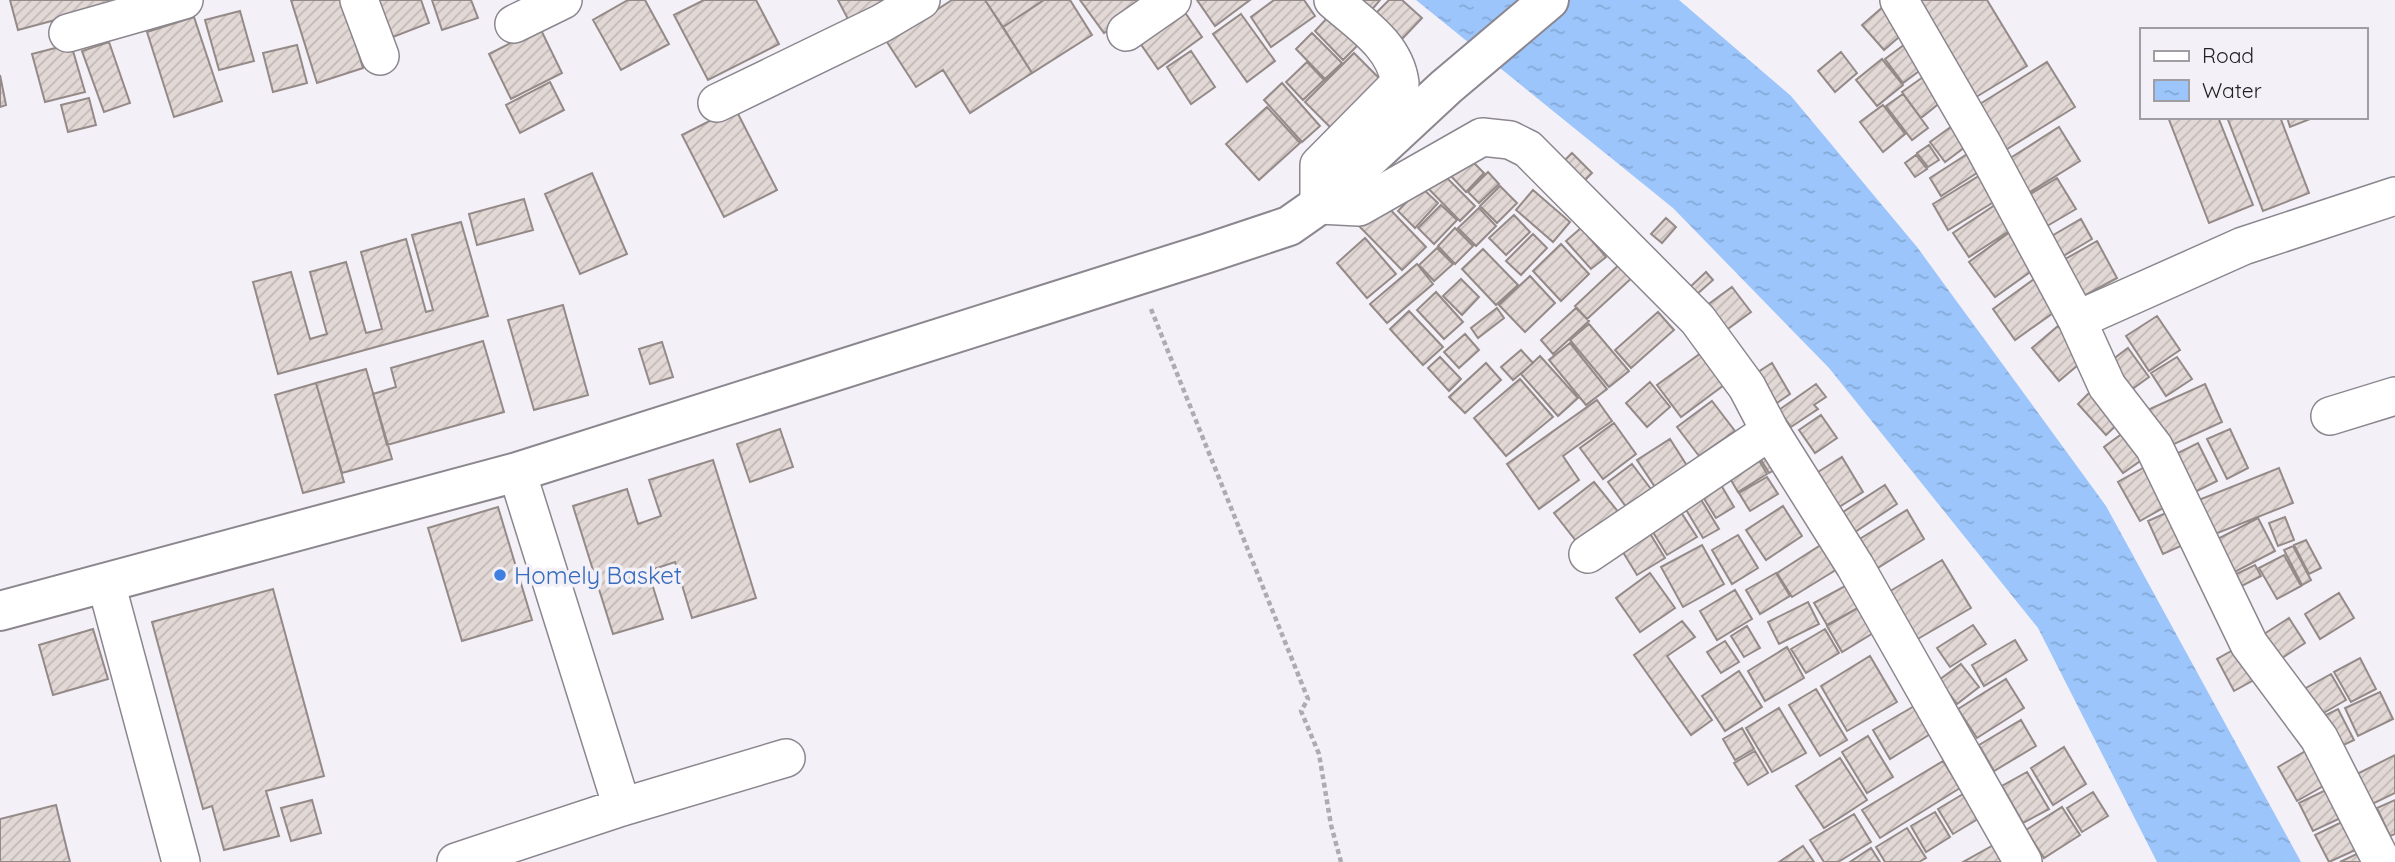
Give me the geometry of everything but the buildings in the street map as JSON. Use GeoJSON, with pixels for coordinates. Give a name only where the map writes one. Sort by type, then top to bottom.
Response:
{"type":"FeatureCollection","features":[{"type":"Feature","properties":{"kind":"street"},"geometry":{"type":"LineString","coordinates":[[68,33],[184,0]]}},
{"type":"Feature","properties":{"kind":"street"},"geometry":{"type":"LineString","coordinates":[[359,0],[380,56]]}},
{"type":"Feature","properties":{"kind":"street"},"geometry":{"type":"LineString","coordinates":[[514,24],[563,0]]}},
{"type":"Feature","properties":{"kind":"street"},"geometry":{"type":"LineString","coordinates":[[718,103],[882,23],[921,0]]}},
{"type":"Feature","properties":{"kind":"street"},"geometry":{"type":"LineString","coordinates":[[1126,32],[1172,0]]}},
{"type":"Feature","properties":{"kind":"street"},"geometry":{"type":"LineString","coordinates":[[1318,205],[1319,165],[1400,83],[1398,68],[1388,50],[1333,0]]}},
{"type":"Feature","properties":{"kind":"street"},"geometry":{"type":"LineString","coordinates":[[0,611],[517,472],[1289,226],[1318,205],[1446,87],[1549,0]]}},
{"type":"Feature","properties":{"kind":"street"},"geometry":{"type":"LineString","coordinates":[[1899,0],[1983,145],[2077,320],[2107,386],[2154,447],[2249,644],[2319,738],[2382,862]]}},
{"type":"Feature","properties":{"kind":"street"},"geometry":{"type":"LineString","coordinates":[[1318,205],[1359,207],[1482,137],[1510,140],[1528,149],[1698,320],[1747,387],[1770,431],[1854,566],[2023,862]]}},
{"type":"Feature","properties":{"kind":"street"},"geometry":{"type":"LineString","coordinates":[[2077,320],[2243,246],[2395,196]]}},
{"type":"Feature","properties":{"kind":"street"},"geometry":{"type":"LineString","coordinates":[[2330,416],[2395,396]]}},
{"type":"Feature","properties":{"kind":"street"},"geometry":{"type":"LineString","coordinates":[[1588,554],[1770,431]]}},
{"type":"Feature","properties":{"kind":"street"},"geometry":{"type":"LineString","coordinates":[[517,472],[622,807]]}},
{"type":"Feature","properties":{"kind":"street"},"geometry":{"type":"LineString","coordinates":[[106,583],[181,862]]}},
{"type":"Feature","properties":{"kind":"street"},"geometry":{"type":"LineString","coordinates":[[456,862],[622,807],[786,758]]}},
{"type":"Feature","properties":{"kind":"path"},"geometry":{"type":"LineString","coordinates":[[1138,276],[1308,699],[1301,711],[1319,754],[1331,825],[1341,862]]}},
{"type":"Feature","properties":{"kind":"water"},"geometry":{"type":"Polygon","coordinates":[[[1416,0],[1679,0],[1791,96],[1917,247],[2106,506],[2301,862],[2157,862],[2038,628],[1829,368],[1673,208],[1416,0]]]}},
{"type":"Feature","properties":{"kind":"place","name":"Homely Basket"},"geometry":{"type":"Point","coordinates":[500,575]}}]}
